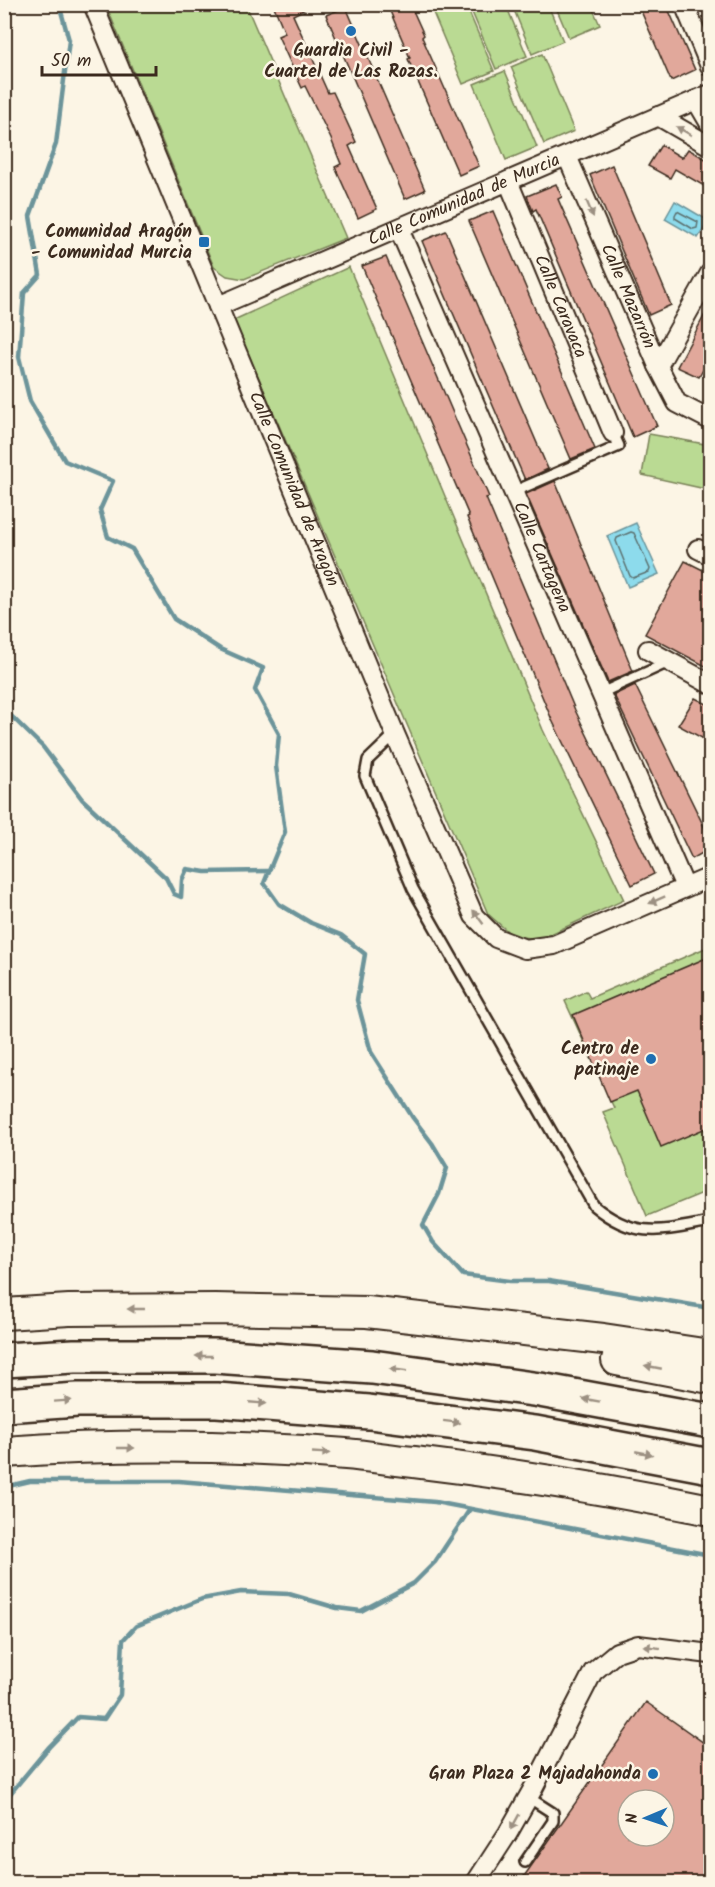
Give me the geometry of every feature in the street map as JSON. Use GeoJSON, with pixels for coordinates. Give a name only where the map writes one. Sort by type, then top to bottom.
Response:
{"type":"FeatureCollection","features":[{"type":"Feature","properties":{"kind":"highway"},"geometry":{"type":"LineString","coordinates":[[215,1309],[372,1323],[546,1347],[711,1378]]}},
{"type":"Feature","properties":{"kind":"highway"},"geometry":{"type":"LineString","coordinates":[[4,1314],[69,1310],[215,1309],[367,1312],[591,1337],[711,1354]]}},
{"type":"Feature","properties":{"kind":"highway"},"geometry":{"type":"LineString","coordinates":[[4,1360],[75,1356],[215,1356],[372,1366],[540,1390],[711,1421]]}},
{"type":"Feature","properties":{"kind":"highway"},"geometry":{"type":"LineString","coordinates":[[4,1405],[78,1400],[218,1400],[358,1411],[535,1432],[711,1466]]}},
{"type":"Feature","properties":{"kind":"highway"},"geometry":{"type":"LineString","coordinates":[[4,1452],[67,1448],[214,1447],[347,1454],[510,1473],[711,1510]]}},
{"type":"Feature","properties":{"kind":"highway"},"geometry":{"type":"LineString","coordinates":[[380,1458],[711,1527]]}},
{"type":"Feature","properties":{"kind":"street","name":"Calle Comunidad de Aragón"},"geometry":{"type":"LineString","coordinates":[[93,4],[395,734],[474,916],[496,938],[525,949],[554,945],[685,887]]}},
{"type":"Feature","properties":{"kind":"street"},"geometry":{"type":"LineString","coordinates":[[684,4],[711,66]]}},
{"type":"Feature","properties":{"kind":"street","name":"Calle Comunidad de Murcia"},"geometry":{"type":"LineString","coordinates":[[218,306],[703,97]]}},
{"type":"Feature","properties":{"kind":"street"},"geometry":{"type":"LineString","coordinates":[[703,97],[711,124]]}},
{"type":"Feature","properties":{"kind":"street"},"geometry":{"type":"LineString","coordinates":[[658,116],[711,146]]}},
{"type":"Feature","properties":{"kind":"street","name":"Calle Mazarrón"},"geometry":{"type":"LineString","coordinates":[[567,156],[658,366],[677,403],[711,420]]}},
{"type":"Feature","properties":{"kind":"street","name":"Calle Caravaca"},"geometry":{"type":"LineString","coordinates":[[508,181],[613,433]]}},
{"type":"Feature","properties":{"kind":"street","name":"Calle Cartagena"},"geometry":{"type":"LineString","coordinates":[[399,229],[685,887]]}},
{"type":"Feature","properties":{"kind":"street"},"geometry":{"type":"LineString","coordinates":[[658,366],[711,273]]}},
{"type":"Feature","properties":{"kind":"street"},"geometry":{"type":"LineString","coordinates":[[648,650],[711,684]]}},
{"type":"Feature","properties":{"kind":"street"},"geometry":{"type":"LineString","coordinates":[[685,887],[711,877]]}},
{"type":"Feature","properties":{"kind":"street"},"geometry":{"type":"LineString","coordinates":[[476,1882],[508,1833],[593,1672],[617,1652],[638,1645],[711,1654]]}},
{"type":"Feature","properties":{"kind":"lane"},"geometry":{"type":"LineString","coordinates":[[513,492],[619,446],[613,433]]}},
{"type":"Feature","properties":{"kind":"lane"},"geometry":{"type":"LineString","coordinates":[[601,693],[669,662]]}},
{"type":"Feature","properties":{"kind":"lane"},"geometry":{"type":"LineString","coordinates":[[395,734],[368,760],[364,776],[413,889],[594,1206],[610,1220],[632,1229],[672,1229],[711,1222]]}},
{"type":"Feature","properties":{"kind":"lane"},"geometry":{"type":"LineString","coordinates":[[525,1862],[553,1821],[553,1813],[528,1797]]}},
{"type":"Feature","properties":{"kind":"green space"},"geometry":{"type":"Polygon","coordinates":[[[106,5],[246,5],[346,238],[244,279],[227,276],[214,267],[106,5]]]}},
{"type":"Feature","properties":{"kind":"green space"},"geometry":{"type":"Polygon","coordinates":[[[438,5],[466,5],[494,71],[463,84],[431,8],[438,5]]]}},
{"type":"Feature","properties":{"kind":"green space"},"geometry":{"type":"Polygon","coordinates":[[[469,5],[506,5],[527,56],[496,69],[469,5]]]}},
{"type":"Feature","properties":{"kind":"green space"},"geometry":{"type":"Polygon","coordinates":[[[512,5],[548,5],[563,41],[532,54],[512,5]]]}},
{"type":"Feature","properties":{"kind":"green space"},"geometry":{"type":"Polygon","coordinates":[[[555,5],[591,5],[600,25],[569,38],[555,5]]]}},
{"type":"Feature","properties":{"kind":"green space"},"geometry":{"type":"Polygon","coordinates":[[[542,54],[574,131],[544,144],[511,67],[542,54]]]}},
{"type":"Feature","properties":{"kind":"green space"},"geometry":{"type":"Polygon","coordinates":[[[505,71],[537,147],[506,160],[474,84],[505,71]]]}},
{"type":"Feature","properties":{"kind":"green space"},"geometry":{"type":"Polygon","coordinates":[[[349,267],[543,730],[624,900],[540,939],[513,936],[488,914],[234,320],[349,267]]]}},
{"type":"Feature","properties":{"kind":"green space"},"geometry":{"type":"Polygon","coordinates":[[[649,434],[710,445],[710,490],[642,475],[649,434]]]}},
{"type":"Feature","properties":{"kind":"green space","name":"Centro de patinaje"},"geometry":{"type":"Polygon","coordinates":[[[710,946],[710,1190],[647,1216],[603,1112],[614,1108],[565,1001],[586,991],[590,998],[710,946]]]}},
{"type":"Feature","properties":{"kind":"water"},"geometry":{"type":"Polygon","coordinates":[[[675,201],[709,221],[698,238],[665,219],[675,201]]]}},
{"type":"Feature","properties":{"kind":"water"},"geometry":{"type":"Polygon","coordinates":[[[636,523],[659,574],[628,587],[607,536],[636,523]]]}},
{"type":"Feature","properties":{"kind":"building"},"geometry":{"type":"Polygon","coordinates":[[[273,4],[315,4],[293,15],[328,93],[333,92],[356,142],[349,146],[377,209],[358,218],[335,167],[341,164],[331,139],[305,86],[302,88],[278,36],[285,33],[273,4]]]}},
{"type":"Feature","properties":{"kind":"building"},"geometry":{"type":"Polygon","coordinates":[[[387,4],[410,4],[424,35],[422,37],[479,166],[459,175],[408,59],[410,58],[387,4]]]}},
{"type":"Feature","properties":{"kind":"building"},"geometry":{"type":"Polygon","coordinates":[[[638,4],[666,4],[695,70],[671,81],[638,4]]]}},
{"type":"Feature","properties":{"kind":"building"},"geometry":{"type":"Polygon","coordinates":[[[346,7],[425,190],[405,199],[326,15],[346,7]]]}},
{"type":"Feature","properties":{"kind":"building"},"geometry":{"type":"Polygon","coordinates":[[[661,145],[682,158],[688,149],[711,162],[711,190],[675,169],[670,178],[648,166],[661,145]]]}},
{"type":"Feature","properties":{"kind":"building"},"geometry":{"type":"Polygon","coordinates":[[[612,165],[671,305],[649,315],[590,175],[612,165]]]}},
{"type":"Feature","properties":{"kind":"building"},"geometry":{"type":"Polygon","coordinates":[[[556,184],[562,197],[558,199],[657,426],[633,437],[536,209],[533,211],[527,196],[556,184]]]}},
{"type":"Feature","properties":{"kind":"building"},"geometry":{"type":"Polygon","coordinates":[[[493,211],[595,449],[571,459],[469,221],[493,211]]]}},
{"type":"Feature","properties":{"kind":"building"},"geometry":{"type":"Polygon","coordinates":[[[446,231],[548,469],[525,480],[422,241],[446,231]]]}},
{"type":"Feature","properties":{"kind":"building"},"geometry":{"type":"Polygon","coordinates":[[[386,257],[489,497],[486,498],[575,710],[654,874],[632,885],[552,720],[467,517],[469,516],[362,266],[386,257]]]}},
{"type":"Feature","properties":{"kind":"building"},"geometry":{"type":"Polygon","coordinates":[[[711,303],[711,355],[699,377],[677,367],[711,303]]]}},
{"type":"Feature","properties":{"kind":"building"},"geometry":{"type":"Polygon","coordinates":[[[555,481],[633,671],[608,682],[526,494],[555,481]]]}},
{"type":"Feature","properties":{"kind":"building"},"geometry":{"type":"Polygon","coordinates":[[[685,561],[711,574],[711,669],[645,634],[685,561]]]}},
{"type":"Feature","properties":{"kind":"building"},"geometry":{"type":"Polygon","coordinates":[[[635,685],[711,841],[711,848],[692,859],[614,695],[635,685]]]}},
{"type":"Feature","properties":{"kind":"building"},"geometry":{"type":"Polygon","coordinates":[[[695,698],[711,706],[711,743],[678,725],[695,698]]]}},
{"type":"Feature","properties":{"kind":"building","name":"Centro de patinaje"},"geometry":{"type":"Polygon","coordinates":[[[711,956],[711,1126],[661,1147],[637,1091],[610,1102],[573,1015],[711,956]]]}},
{"type":"Feature","properties":{"kind":"building","name":"Gran Plaza 2 Majadahonda"},"geometry":{"type":"Polygon","coordinates":[[[646,1702],[711,1748],[711,1882],[520,1882],[646,1702]]]}},
{"type":"Feature","properties":{"kind":"waterway"},"geometry":{"type":"LineString","coordinates":[[59,4],[69,40],[56,144],[30,216],[40,275],[24,293],[19,357],[30,401],[65,461],[113,481],[100,510],[108,537],[132,549],[174,619],[220,649],[263,668],[255,690],[279,734],[276,766],[285,832],[264,883],[279,904],[311,923],[341,935],[365,954],[357,1000],[371,1052],[447,1168],[439,1194],[423,1225],[433,1242],[463,1275],[510,1281],[549,1281],[710,1308]]}},
{"type":"Feature","properties":{"kind":"waterway"},"geometry":{"type":"LineString","coordinates":[[4,709],[43,747],[82,799],[166,878],[174,894],[181,897],[182,880],[187,869],[205,872],[269,871]]}},
{"type":"Feature","properties":{"kind":"waterway"},"geometry":{"type":"LineString","coordinates":[[4,1487],[30,1481],[179,1481],[435,1502],[710,1555]]}},
{"type":"Feature","properties":{"kind":"waterway"},"geometry":{"type":"LineString","coordinates":[[4,1801],[49,1747],[78,1717],[104,1719],[120,1695],[123,1640],[136,1626],[202,1599],[241,1592],[289,1594],[337,1608],[361,1611],[414,1583],[435,1562],[470,1509]]}},
{"type":"Feature","properties":{"kind":"place","name":"Guardia Civil - Cuartel de Las Rozas."},"geometry":{"type":"Point","coordinates":[351,31]}},
{"type":"Feature","properties":{"kind":"place","name":"Comunidad Aragón - Comunidad Murcia"},"geometry":{"type":"Point","coordinates":[204,242]}},
{"type":"Feature","properties":{"kind":"place","name":"Centro de patinaje"},"geometry":{"type":"Point","coordinates":[651,1059]}},
{"type":"Feature","properties":{"kind":"place","name":"Gran Plaza 2 Majadahonda"},"geometry":{"type":"Point","coordinates":[653,1774]}}]}
